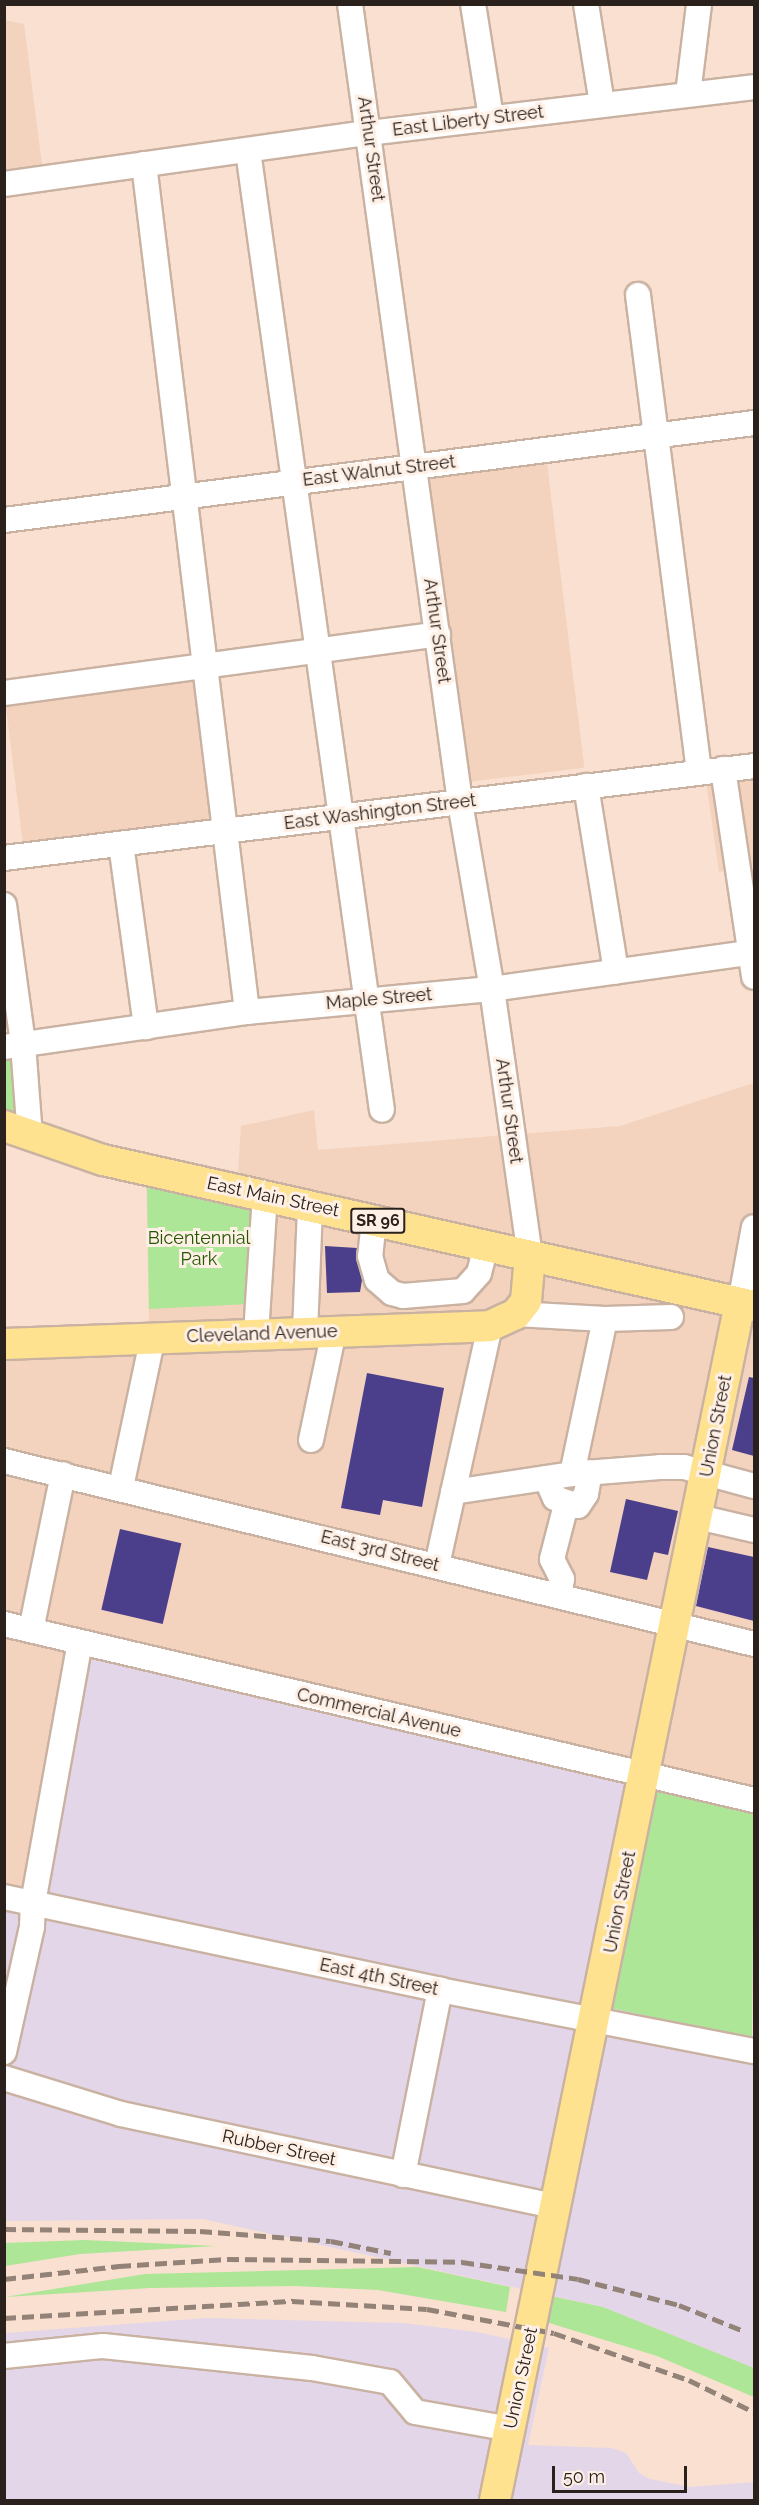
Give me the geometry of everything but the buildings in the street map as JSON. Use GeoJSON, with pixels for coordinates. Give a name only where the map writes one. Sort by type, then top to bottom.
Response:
{"type":"FeatureCollection","features":[{"type":"Feature","properties":{"kind":"main road","name":"East Main Street"},"geometry":{"type":"LineString","coordinates":[[17,1132],[103,1160],[747,1305]]}},
{"type":"Feature","properties":{"kind":"main road"},"geometry":{"type":"LineString","coordinates":[[503,1320],[526,1301],[530,1256]]}},
{"type":"Feature","properties":{"kind":"main road","name":"Union Street"},"geometry":{"type":"LineString","coordinates":[[495,2500],[706,1476],[747,1305]]}},
{"type":"Feature","properties":{"kind":"main road","name":"Cleveland Avenue"},"geometry":{"type":"LineString","coordinates":[[4,1344],[320,1332],[503,1320]]}},
{"type":"Feature","properties":{"kind":"street","name":"Arthur Street"},"geometry":{"type":"LineString","coordinates":[[351,4],[460,802],[492,989],[530,1256]]}},
{"type":"Feature","properties":{"kind":"street"},"geometry":{"type":"LineString","coordinates":[[473,4],[491,118]]}},
{"type":"Feature","properties":{"kind":"street"},"geometry":{"type":"LineString","coordinates":[[586,4],[602,105]]}},
{"type":"Feature","properties":{"kind":"street"},"geometry":{"type":"LineString","coordinates":[[688,94],[699,4]]}},
{"type":"Feature","properties":{"kind":"street","name":"East Liberty Street"},"geometry":{"type":"LineString","coordinates":[[4,184],[369,133],[754,87]]}},
{"type":"Feature","properties":{"kind":"street"},"geometry":{"type":"LineString","coordinates":[[248,151],[382,1110]]}},
{"type":"Feature","properties":{"kind":"street"},"geometry":{"type":"LineString","coordinates":[[144,164],[247,1012]]}},
{"type":"Feature","properties":{"kind":"street"},"geometry":{"type":"LineString","coordinates":[[638,295],[699,772]]}},
{"type":"Feature","properties":{"kind":"street","name":"East Walnut Street"},"geometry":{"type":"LineString","coordinates":[[4,520],[754,423]]}},
{"type":"Feature","properties":{"kind":"street"},"geometry":{"type":"LineString","coordinates":[[4,693],[318,648],[438,634]]}},
{"type":"Feature","properties":{"kind":"street","name":"East Washington Street"},"geometry":{"type":"LineString","coordinates":[[4,858],[754,766]]}},
{"type":"Feature","properties":{"kind":"street"},"geometry":{"type":"LineString","coordinates":[[723,770],[753,952],[754,977]]}},
{"type":"Feature","properties":{"kind":"street"},"geometry":{"type":"LineString","coordinates":[[586,786],[616,972]]}},
{"type":"Feature","properties":{"kind":"street"},"geometry":{"type":"LineString","coordinates":[[121,844],[146,1027]]}},
{"type":"Feature","properties":{"kind":"street"},"geometry":{"type":"LineString","coordinates":[[4,905],[14,1046],[17,1132]]}},
{"type":"Feature","properties":{"kind":"street","name":"Maple Street"},"geometry":{"type":"LineString","coordinates":[[14,1046],[247,1012],[492,989],[753,952]]}},
{"type":"Feature","properties":{"kind":"street"},"geometry":{"type":"LineString","coordinates":[[256,1334],[265,1196]]}},
{"type":"Feature","properties":{"kind":"street"},"geometry":{"type":"LineString","coordinates":[[310,1206],[320,1332],[311,1440]]}},
{"type":"Feature","properties":{"kind":"street"},"geometry":{"type":"LineString","coordinates":[[374,1220],[370,1256],[374,1272],[382,1287],[403,1296],[463,1291],[479,1273],[486,1246]]}},
{"type":"Feature","properties":{"kind":"street"},"geometry":{"type":"LineString","coordinates":[[747,1305],[754,1227]]}},
{"type":"Feature","properties":{"kind":"street","name":"Cleveland Avenue"},"geometry":{"type":"LineString","coordinates":[[503,1320],[671,1317]]}},
{"type":"Feature","properties":{"kind":"street"},"geometry":{"type":"LineString","coordinates":[[546,1478],[551,1494],[566,1505],[578,1506],[582,1503],[581,1473],[605,1319]]}},
{"type":"Feature","properties":{"kind":"street"},"geometry":{"type":"LineString","coordinates":[[437,1565],[453,1492],[503,1320]]}},
{"type":"Feature","properties":{"kind":"street"},"geometry":{"type":"LineString","coordinates":[[122,1487],[153,1337]]}},
{"type":"Feature","properties":{"kind":"street","name":"East 3rd Street"},"geometry":{"type":"LineString","coordinates":[[4,1461],[122,1487],[754,1644]]}},
{"type":"Feature","properties":{"kind":"street"},"geometry":{"type":"LineString","coordinates":[[453,1492],[581,1473],[684,1467],[706,1476],[754,1486]]}},
{"type":"Feature","properties":{"kind":"street"},"geometry":{"type":"LineString","coordinates":[[31,1630],[63,1474]]}},
{"type":"Feature","properties":{"kind":"street"},"geometry":{"type":"LineString","coordinates":[[560,1596],[562,1579],[552,1559],[566,1505]]}},
{"type":"Feature","properties":{"kind":"street"},"geometry":{"type":"LineString","coordinates":[[698,1517],[754,1530]]}},
{"type":"Feature","properties":{"kind":"street","name":"Commercial Avenue"},"geometry":{"type":"LineString","coordinates":[[4,1624],[754,1800]]}},
{"type":"Feature","properties":{"kind":"street"},"geometry":{"type":"LineString","coordinates":[[4,2052],[32,1927],[33,1903],[80,1642]]}},
{"type":"Feature","properties":{"kind":"street","name":"East 4th Street"},"geometry":{"type":"LineString","coordinates":[[4,1897],[440,1990],[596,2018],[754,2051]]}},
{"type":"Feature","properties":{"kind":"street"},"geometry":{"type":"LineString","coordinates":[[403,2175],[440,1990]]}},
{"type":"Feature","properties":{"kind":"street","name":"Rubber Street"},"geometry":{"type":"LineString","coordinates":[[4,2078],[121,2114],[557,2207]]}},
{"type":"Feature","properties":{"kind":"street"},"geometry":{"type":"LineString","coordinates":[[4,2356],[103,2346],[312,2368],[390,2382],[415,2412],[510,2429]]}},
{"type":"Feature","properties":{"kind":"shaded area"},"geometry":{"type":"Polygon","coordinates":[[[4,20],[24,24],[43,172],[4,178],[4,20]]]}},
{"type":"Feature","properties":{"kind":"shaded area"},"geometry":{"type":"Polygon","coordinates":[[[546,455],[584,768],[462,783],[424,470],[546,455]]]}},
{"type":"Feature","properties":{"kind":"shaded area"},"geometry":{"type":"Polygon","coordinates":[[[212,670],[231,828],[24,853],[5,695],[212,670]]]}},
{"type":"Feature","properties":{"kind":"shaded area"},"geometry":{"type":"Polygon","coordinates":[[[754,753],[754,866],[719,872],[703,760],[754,753]]]}},
{"type":"Feature","properties":{"kind":"shaded area"},"geometry":{"type":"Polygon","coordinates":[[[754,1083],[754,1803],[29,1908],[5,1903],[5,1333],[149,1326],[146,1152],[238,1172],[241,1126],[314,1110],[318,1150],[620,1126],[754,1083]]]}},
{"type":"Feature","properties":{"kind":"shaded area"},"geometry":{"type":"Polygon","coordinates":[[[84,1647],[632,1776],[752,2037],[754,2028],[754,2368],[603,2307],[203,2219],[5,2221],[4,1903],[29,1908],[84,1647]]]}},
{"type":"Feature","properties":{"kind":"shaded area"},"geometry":{"type":"Polygon","coordinates":[[[207,2318],[403,2323],[477,2332],[549,2348],[528,2445],[612,2448],[626,2453],[639,2473],[650,2479],[690,2487],[754,2482],[754,2500],[5,2500],[5,2333],[207,2318]]]}},
{"type":"Feature","properties":{"kind":"green space"},"geometry":{"type":"Polygon","coordinates":[[[10,1044],[19,1108],[13,1116],[5,1111],[5,1045],[10,1044]]]}},
{"type":"Feature","properties":{"kind":"green space","name":"Bicentennial Park"},"geometry":{"type":"Polygon","coordinates":[[[147,1184],[253,1210],[249,1304],[149,1309],[147,1184]]]}},
{"type":"Feature","properties":{"kind":"green space"},"geometry":{"type":"Polygon","coordinates":[[[656,1782],[754,1803],[752,2038],[606,2007],[656,1782]]]}},
{"type":"Feature","properties":{"kind":"green space"},"geometry":{"type":"Polygon","coordinates":[[[85,2240],[216,2246],[80,2254],[5,2266],[5,2243],[85,2240]]]}},
{"type":"Feature","properties":{"kind":"green space"},"geometry":{"type":"Polygon","coordinates":[[[418,2267],[510,2287],[506,2312],[378,2290],[295,2286],[150,2288],[5,2297],[145,2274],[418,2267]]]}},
{"type":"Feature","properties":{"kind":"green space"},"geometry":{"type":"Polygon","coordinates":[[[551,2296],[603,2307],[754,2368],[754,2397],[657,2356],[546,2322],[551,2296]]]}},
{"type":"Feature","properties":{"kind":"railway"},"geometry":{"type":"LineString","coordinates":[[4,2229],[200,2231],[331,2241],[391,2253]]}},
{"type":"Feature","properties":{"kind":"railway"},"geometry":{"type":"LineString","coordinates":[[4,2279],[119,2266],[227,2259],[462,2262],[578,2279],[679,2305],[744,2331]]}},
{"type":"Feature","properties":{"kind":"railway"},"geometry":{"type":"LineString","coordinates":[[4,2318],[292,2301],[427,2309],[554,2333],[689,2380],[754,2412]]}}]}
